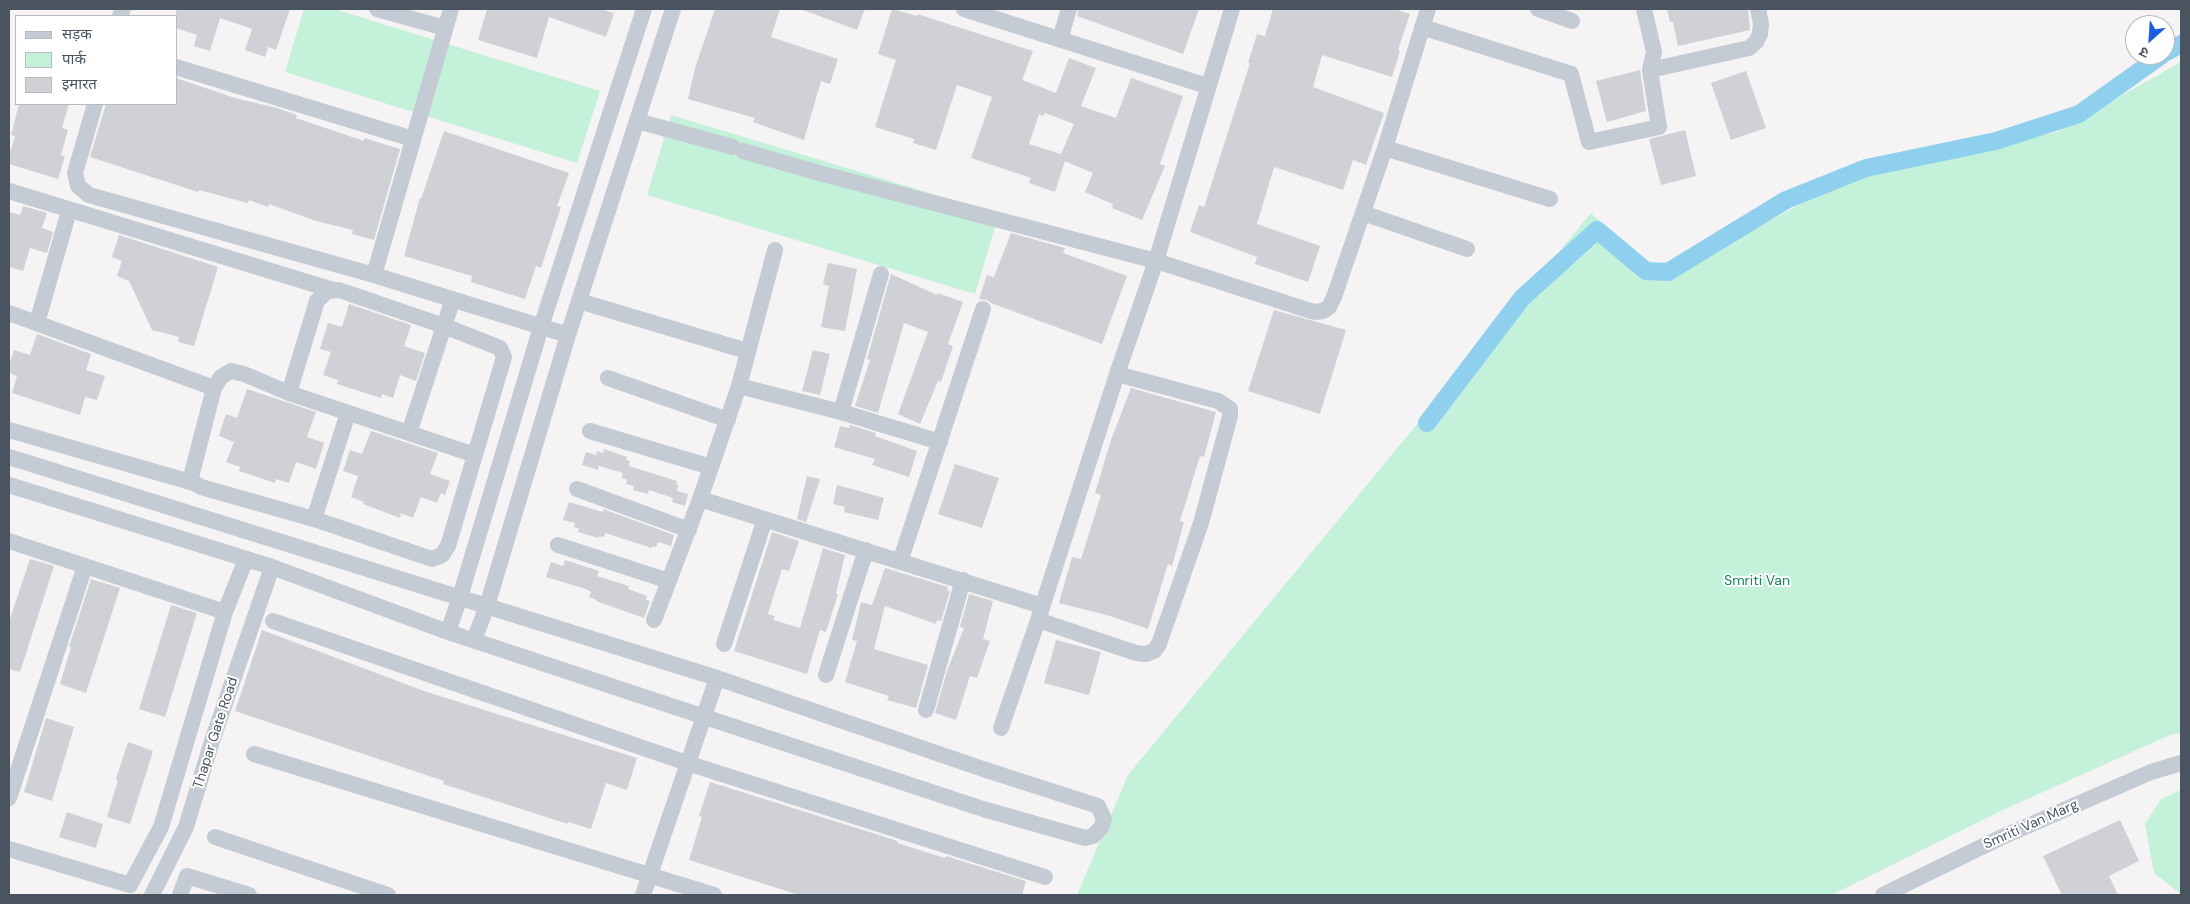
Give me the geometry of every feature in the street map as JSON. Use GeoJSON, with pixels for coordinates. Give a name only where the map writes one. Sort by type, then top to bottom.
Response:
{"type":"FeatureCollection","features":[{"type":"Feature","properties":{"kind":"street"},"geometry":{"type":"LineString","coordinates":[[377,9],[444,28]]}},
{"type":"Feature","properties":{"kind":"street"},"geometry":{"type":"LineString","coordinates":[[374,275],[451,9]]}},
{"type":"Feature","properties":{"kind":"street"},"geometry":{"type":"LineString","coordinates":[[448,632],[542,327],[644,9]]}},
{"type":"Feature","properties":{"kind":"street"},"geometry":{"type":"LineString","coordinates":[[474,640],[487,606],[568,335],[673,9]]}},
{"type":"Feature","properties":{"kind":"street"},"geometry":{"type":"LineString","coordinates":[[964,9],[1207,86]]}},
{"type":"Feature","properties":{"kind":"street"},"geometry":{"type":"LineString","coordinates":[[1060,39],[1069,9]]}},
{"type":"Feature","properties":{"kind":"street"},"geometry":{"type":"LineString","coordinates":[[1001,728],[1156,261],[1207,86],[1232,9]]}},
{"type":"Feature","properties":{"kind":"street"},"geometry":{"type":"LineString","coordinates":[[637,121],[818,173],[1156,261],[1314,312],[1323,311],[1329,307],[1334,297],[1385,148],[1428,9]]}},
{"type":"Feature","properties":{"kind":"street"},"geometry":{"type":"LineString","coordinates":[[1538,9],[1572,21]]}},
{"type":"Feature","properties":{"kind":"street"},"geometry":{"type":"LineString","coordinates":[[1422,27],[1571,74],[1589,142],[1659,127],[1650,70],[1654,52],[1644,9]]}},
{"type":"Feature","properties":{"kind":"street"},"geometry":{"type":"LineString","coordinates":[[1650,70],[1749,48],[1756,42],[1760,34],[1761,24],[1758,9]]}},
{"type":"Feature","properties":{"kind":"street"},"geometry":{"type":"LineString","coordinates":[[178,68],[413,139]]}},
{"type":"Feature","properties":{"kind":"street"},"geometry":{"type":"LineString","coordinates":[[95,105],[75,173],[78,186],[89,195],[374,275],[568,335]]}},
{"type":"Feature","properties":{"kind":"street"},"geometry":{"type":"LineString","coordinates":[[1385,148],[1550,199]]}},
{"type":"Feature","properties":{"kind":"street"},"geometry":{"type":"LineString","coordinates":[[9,191],[69,211],[333,290]]}},
{"type":"Feature","properties":{"kind":"street"},"geometry":{"type":"LineString","coordinates":[[37,323],[69,211]]}},
{"type":"Feature","properties":{"kind":"street"},"geometry":{"type":"LineString","coordinates":[[1363,213],[1467,249]]}},
{"type":"Feature","properties":{"kind":"street"},"geometry":{"type":"LineString","coordinates":[[654,620],[689,530],[728,420],[739,386],[774,250]]}},
{"type":"Feature","properties":{"kind":"street"},"geometry":{"type":"LineString","coordinates":[[841,412],[881,274]]}},
{"type":"Feature","properties":{"kind":"street"},"geometry":{"type":"LineString","coordinates":[[9,430],[314,519],[432,559],[442,556],[448,546],[504,357],[500,348],[444,326],[339,290],[327,291],[317,301],[289,393]]}},
{"type":"Feature","properties":{"kind":"street"},"geometry":{"type":"LineString","coordinates":[[409,433],[452,299]]}},
{"type":"Feature","properties":{"kind":"street"},"geometry":{"type":"LineString","coordinates":[[579,301],[747,351]]}},
{"type":"Feature","properties":{"kind":"street"},"geometry":{"type":"LineString","coordinates":[[900,562],[983,308]]}},
{"type":"Feature","properties":{"kind":"street"},"geometry":{"type":"LineString","coordinates":[[9,313],[214,388]]}},
{"type":"Feature","properties":{"kind":"street"},"geometry":{"type":"LineString","coordinates":[[194,483],[191,477],[214,388],[221,377],[231,372],[244,374],[289,393],[475,455]]}},
{"type":"Feature","properties":{"kind":"street"},"geometry":{"type":"LineString","coordinates":[[700,499],[963,580],[1136,653],[1146,654],[1154,651],[1163,635],[1201,524],[1230,416],[1230,409],[1218,401],[1117,374]]}},
{"type":"Feature","properties":{"kind":"street"},"geometry":{"type":"LineString","coordinates":[[608,378],[728,420]]}},
{"type":"Feature","properties":{"kind":"street"},"geometry":{"type":"LineString","coordinates":[[739,386],[841,412],[940,442]]}},
{"type":"Feature","properties":{"kind":"street"},"geometry":{"type":"LineString","coordinates":[[314,519],[348,412]]}},
{"type":"Feature","properties":{"kind":"street"},"geometry":{"type":"LineString","coordinates":[[590,431],[711,467]]}},
{"type":"Feature","properties":{"kind":"street"},"geometry":{"type":"LineString","coordinates":[[9,457],[717,678],[986,770],[1098,806],[1104,819],[1101,828],[1094,836],[1085,838],[983,809],[448,632],[246,559],[9,485]]}},
{"type":"Feature","properties":{"kind":"street"},"geometry":{"type":"LineString","coordinates":[[578,490],[689,530]]}},
{"type":"Feature","properties":{"kind":"street"},"geometry":{"type":"LineString","coordinates":[[724,644],[765,519]]}},
{"type":"Feature","properties":{"kind":"street"},"geometry":{"type":"LineString","coordinates":[[9,541],[225,612]]}},
{"type":"Feature","properties":{"kind":"street"},"geometry":{"type":"LineString","coordinates":[[558,545],[669,581]]}},
{"type":"Feature","properties":{"kind":"street"},"geometry":{"type":"LineString","coordinates":[[826,675],[866,550]]}},
{"type":"Feature","properties":{"kind":"street"},"geometry":{"type":"LineString","coordinates":[[9,849],[130,885],[160,827],[225,612],[246,559]]}},
{"type":"Feature","properties":{"kind":"street"},"geometry":{"type":"LineString","coordinates":[[9,798],[85,566]]}},
{"type":"Feature","properties":{"kind":"street","name":"Thapar Gate Road"},"geometry":{"type":"LineString","coordinates":[[152,895],[186,827],[212,741],[272,568]]}},
{"type":"Feature","properties":{"kind":"street"},"geometry":{"type":"LineString","coordinates":[[926,710],[963,580]]}},
{"type":"Feature","properties":{"kind":"street"},"geometry":{"type":"LineString","coordinates":[[273,621],[687,763],[1045,877]]}},
{"type":"Feature","properties":{"kind":"street"},"geometry":{"type":"LineString","coordinates":[[643,895],[687,763],[706,716],[717,678]]}},
{"type":"Feature","properties":{"kind":"street"},"geometry":{"type":"LineString","coordinates":[[254,754],[714,895]]}},
{"type":"Feature","properties":{"kind":"street","name":"Smriti Van Marg"},"geometry":{"type":"LineString","coordinates":[[1884,895],[2002,837],[2151,772],[2181,763]]}},
{"type":"Feature","properties":{"kind":"street"},"geometry":{"type":"LineString","coordinates":[[214,837],[388,895]]}},
{"type":"Feature","properties":{"kind":"street"},"geometry":{"type":"LineString","coordinates":[[180,895],[187,876],[249,895]]}},
{"type":"Feature","properties":{"kind":"green space"},"geometry":{"type":"Polygon","coordinates":[[[304,9],[334,9],[600,91],[577,163],[285,72],[304,9]]]}},
{"type":"Feature","properties":{"kind":"green space","name":"Smriti Van"},"geometry":{"type":"Polygon","coordinates":[[[2181,62],[2181,733],[2170,735],[2003,810],[1831,895],[1077,895],[1128,775],[1591,213],[1663,280],[1840,182],[2057,132],[2181,62]]]}},
{"type":"Feature","properties":{"kind":"green space"},"geometry":{"type":"Polygon","coordinates":[[[671,115],[999,214],[975,294],[647,195],[671,115]]]}},
{"type":"Feature","properties":{"kind":"green space"},"geometry":{"type":"Polygon","coordinates":[[[2181,790],[2181,894],[2154,873],[2145,824],[2161,799],[2181,790]]]}},
{"type":"Feature","properties":{"kind":"building"},"geometry":{"type":"Polygon","coordinates":[[[176,9],[290,9],[276,50],[268,47],[265,57],[245,50],[252,29],[220,18],[210,51],[194,46],[197,35],[178,29],[178,15],[176,15],[176,9]]]}},
{"type":"Feature","properties":{"kind":"building"},"geometry":{"type":"Polygon","coordinates":[[[487,9],[600,9],[614,13],[606,37],[549,17],[537,58],[478,40],[487,9]]]}},
{"type":"Feature","properties":{"kind":"building"},"geometry":{"type":"Polygon","coordinates":[[[715,9],[780,9],[771,37],[838,59],[830,84],[821,81],[804,140],[753,122],[755,118],[688,99],[695,68],[715,9]]]}},
{"type":"Feature","properties":{"kind":"building"},"geometry":{"type":"Polygon","coordinates":[[[804,9],[865,9],[857,30],[804,9]]]}},
{"type":"Feature","properties":{"kind":"building"},"geometry":{"type":"Polygon","coordinates":[[[892,9],[917,16],[917,14],[1033,51],[1022,80],[1056,93],[1069,58],[1096,68],[1081,106],[1116,118],[1131,78],[1183,96],[1160,164],[1165,166],[1142,220],[1112,208],[1113,204],[1085,192],[1093,173],[1065,161],[1055,192],[1029,183],[1031,178],[971,158],[992,97],[957,85],[936,150],[913,143],[914,139],[875,127],[896,60],[878,54],[892,9]],[[1045,113],[1043,116],[1039,114],[1029,144],[1061,154],[1074,124],[1045,113]]]}},
{"type":"Feature","properties":{"kind":"building"},"geometry":{"type":"Polygon","coordinates":[[[1079,9],[1199,9],[1183,54],[1077,16],[1079,9]]]}},
{"type":"Feature","properties":{"kind":"building"},"geometry":{"type":"Polygon","coordinates":[[[1273,9],[1394,9],[1410,14],[1398,50],[1400,51],[1392,77],[1322,55],[1313,87],[1384,113],[1366,165],[1353,160],[1343,190],[1274,167],[1257,224],[1320,246],[1308,282],[1255,264],[1257,257],[1190,232],[1199,205],[1204,207],[1250,63],[1248,63],[1257,34],[1265,36],[1273,9]]]}},
{"type":"Feature","properties":{"kind":"building"},"geometry":{"type":"Polygon","coordinates":[[[1667,9],[1748,9],[1750,30],[1678,46],[1673,22],[1670,22],[1667,9]]]}},
{"type":"Feature","properties":{"kind":"building"},"geometry":{"type":"Polygon","coordinates":[[[1640,70],[1646,111],[1607,122],[1596,81],[1640,70]]]}},
{"type":"Feature","properties":{"kind":"building"},"geometry":{"type":"Polygon","coordinates":[[[1746,71],[1766,128],[1731,140],[1711,83],[1746,71]]]}},
{"type":"Feature","properties":{"kind":"building"},"geometry":{"type":"Polygon","coordinates":[[[178,79],[235,98],[277,108],[297,115],[296,118],[364,141],[364,138],[400,149],[374,240],[352,234],[353,230],[316,221],[269,204],[268,207],[249,200],[248,203],[199,190],[198,192],[90,157],[106,105],[178,105],[178,79]]]}},
{"type":"Feature","properties":{"kind":"building"},"geometry":{"type":"Polygon","coordinates":[[[19,105],[69,105],[62,128],[68,130],[61,155],[65,156],[58,179],[9,164],[9,156],[15,136],[11,135],[19,105]]]}},
{"type":"Feature","properties":{"kind":"building"},"geometry":{"type":"Polygon","coordinates":[[[1685,130],[1696,176],[1661,185],[1649,139],[1685,130]]]}},
{"type":"Feature","properties":{"kind":"building"},"geometry":{"type":"Polygon","coordinates":[[[444,131],[569,173],[557,206],[561,207],[541,268],[536,266],[525,299],[471,282],[472,276],[404,256],[420,198],[444,131]]]}},
{"type":"Feature","properties":{"kind":"building"},"geometry":{"type":"Polygon","coordinates":[[[23,206],[47,213],[42,228],[53,232],[47,253],[30,248],[23,271],[9,267],[9,212],[20,215],[23,206]]]}},
{"type":"Feature","properties":{"kind":"building"},"geometry":{"type":"Polygon","coordinates":[[[1011,233],[1065,248],[1063,253],[1127,276],[1102,344],[987,300],[979,299],[987,275],[994,277],[1011,233]]]}},
{"type":"Feature","properties":{"kind":"building"},"geometry":{"type":"Polygon","coordinates":[[[119,235],[218,267],[194,346],[178,342],[179,337],[152,330],[129,281],[117,276],[122,261],[112,257],[119,235]]]}},
{"type":"Feature","properties":{"kind":"building"},"geometry":{"type":"Polygon","coordinates":[[[828,263],[857,269],[845,331],[821,327],[829,286],[823,284],[828,263]]]}},
{"type":"Feature","properties":{"kind":"building"},"geometry":{"type":"Polygon","coordinates":[[[891,274],[937,295],[938,293],[963,302],[948,344],[953,346],[941,382],[938,381],[920,424],[898,414],[928,332],[904,323],[878,413],[855,406],[870,360],[867,359],[891,274]]]}},
{"type":"Feature","properties":{"kind":"building"},"geometry":{"type":"Polygon","coordinates":[[[349,304],[411,325],[404,346],[425,353],[416,381],[400,375],[393,398],[382,394],[381,398],[337,384],[338,380],[323,375],[331,352],[320,349],[328,323],[342,327],[349,304]]]}},
{"type":"Feature","properties":{"kind":"building"},"geometry":{"type":"Polygon","coordinates":[[[1274,310],[1346,330],[1320,414],[1248,391],[1274,310]]]}},
{"type":"Feature","properties":{"kind":"building"},"geometry":{"type":"Polygon","coordinates":[[[37,334],[91,354],[86,370],[105,376],[97,400],[85,397],[80,415],[12,393],[17,376],[9,373],[9,365],[14,350],[30,355],[37,334]]]}},
{"type":"Feature","properties":{"kind":"building"},"geometry":{"type":"Polygon","coordinates":[[[813,350],[830,354],[820,395],[802,391],[813,350]]]}},
{"type":"Feature","properties":{"kind":"building"},"geometry":{"type":"Polygon","coordinates":[[[1131,388],[1216,412],[1204,457],[1200,456],[1180,521],[1184,522],[1172,566],[1168,564],[1148,629],[1110,616],[1059,603],[1072,557],[1081,559],[1101,495],[1095,493],[1111,440],[1131,388]]]}},
{"type":"Feature","properties":{"kind":"building"},"geometry":{"type":"Polygon","coordinates":[[[247,389],[316,412],[307,437],[324,443],[316,469],[296,462],[289,483],[276,479],[275,483],[239,471],[240,467],[226,462],[234,442],[219,436],[226,414],[237,418],[247,389]]]}},
{"type":"Feature","properties":{"kind":"building"},"geometry":{"type":"Polygon","coordinates":[[[850,425],[876,433],[875,436],[917,451],[909,477],[872,465],[875,459],[834,447],[840,426],[849,428],[850,425]]]}},
{"type":"Feature","properties":{"kind":"building"},"geometry":{"type":"Polygon","coordinates":[[[371,431],[438,453],[430,474],[450,481],[445,495],[441,493],[437,503],[421,497],[413,518],[401,513],[400,518],[363,504],[364,502],[351,497],[358,476],[343,471],[350,450],[362,454],[371,431]]]}},
{"type":"Feature","properties":{"kind":"building"},"geometry":{"type":"Polygon","coordinates":[[[604,449],[627,457],[626,460],[630,461],[629,466],[677,481],[677,491],[688,494],[685,506],[672,502],[673,498],[649,490],[648,494],[633,490],[634,486],[626,484],[627,480],[622,478],[623,473],[599,466],[598,470],[582,465],[586,452],[596,455],[597,451],[603,453],[604,449]]]}},
{"type":"Feature","properties":{"kind":"building"},"geometry":{"type":"Polygon","coordinates":[[[955,464],[999,478],[982,528],[938,514],[955,464]]]}},
{"type":"Feature","properties":{"kind":"building"},"geometry":{"type":"Polygon","coordinates":[[[807,476],[820,479],[806,522],[797,519],[807,476]]]}},
{"type":"Feature","properties":{"kind":"building"},"geometry":{"type":"Polygon","coordinates":[[[837,485],[884,498],[878,520],[844,512],[845,507],[833,504],[837,485]]]}},
{"type":"Feature","properties":{"kind":"building"},"geometry":{"type":"Polygon","coordinates":[[[569,502],[603,512],[603,509],[674,535],[671,546],[658,542],[656,547],[653,546],[652,548],[605,533],[604,537],[599,536],[599,538],[578,532],[579,529],[574,527],[575,523],[563,520],[569,502]]]}},
{"type":"Feature","properties":{"kind":"building"},"geometry":{"type":"Polygon","coordinates":[[[772,532],[799,541],[789,571],[782,569],[768,614],[775,616],[773,620],[800,628],[823,548],[845,555],[836,593],[838,594],[826,632],[820,630],[807,674],[734,651],[772,532]]]}},
{"type":"Feature","properties":{"kind":"building"},"geometry":{"type":"Polygon","coordinates":[[[30,559],[54,566],[20,672],[9,669],[9,622],[30,559]]]}},
{"type":"Feature","properties":{"kind":"building"},"geometry":{"type":"Polygon","coordinates":[[[565,560],[599,571],[597,576],[629,586],[628,589],[647,596],[646,600],[650,601],[644,618],[596,601],[589,597],[591,592],[586,589],[546,577],[551,562],[563,566],[565,560]]]}},
{"type":"Feature","properties":{"kind":"building"},"geometry":{"type":"Polygon","coordinates":[[[885,568],[948,587],[947,590],[950,591],[941,621],[937,620],[936,624],[885,606],[874,649],[928,665],[916,708],[887,700],[889,696],[845,682],[857,641],[852,640],[861,602],[872,605],[885,568]]]}},
{"type":"Feature","properties":{"kind":"building"},"geometry":{"type":"Polygon","coordinates":[[[91,579],[120,588],[86,693],[60,684],[71,647],[69,647],[91,579]]]}},
{"type":"Feature","properties":{"kind":"building"},"geometry":{"type":"Polygon","coordinates":[[[969,594],[993,601],[983,639],[990,641],[977,678],[970,676],[956,720],[935,713],[947,671],[964,628],[960,627],[969,594]]]}},
{"type":"Feature","properties":{"kind":"building"},"geometry":{"type":"Polygon","coordinates":[[[171,605],[197,613],[165,717],[139,709],[171,605]]]}},
{"type":"Feature","properties":{"kind":"building"},"geometry":{"type":"Polygon","coordinates":[[[262,630],[424,691],[637,758],[627,790],[606,783],[591,829],[568,822],[568,824],[443,784],[444,781],[235,711],[262,630]]]}},
{"type":"Feature","properties":{"kind":"building"},"geometry":{"type":"Polygon","coordinates":[[[1056,640],[1101,652],[1089,695],[1044,683],[1056,640]]]}},
{"type":"Feature","properties":{"kind":"building"},"geometry":{"type":"Polygon","coordinates":[[[46,718],[74,727],[52,801],[24,792],[46,718]]]}},
{"type":"Feature","properties":{"kind":"building"},"geometry":{"type":"Polygon","coordinates":[[[128,742],[153,751],[130,824],[107,817],[118,780],[116,779],[128,742]]]}},
{"type":"Feature","properties":{"kind":"building"},"geometry":{"type":"Polygon","coordinates":[[[710,782],[898,841],[897,843],[1026,881],[1022,895],[799,895],[689,860],[702,817],[699,816],[710,782]]]}},
{"type":"Feature","properties":{"kind":"building"},"geometry":{"type":"Polygon","coordinates":[[[67,812],[103,824],[96,848],[59,837],[67,812]]]}},
{"type":"Feature","properties":{"kind":"building"},"geometry":{"type":"Polygon","coordinates":[[[2120,820],[2139,861],[2109,876],[2118,895],[2062,895],[2043,856],[2120,820]]]}},
{"type":"Feature","properties":{"kind":"waterway"},"geometry":{"type":"LineString","coordinates":[[2175,47],[2181,44]]}},
{"type":"Feature","properties":{"kind":"waterway"},"geometry":{"type":"LineString","coordinates":[[1427,423],[1522,298],[1597,230],[1646,271],[1668,272],[1786,200],[1866,168],[1996,141],[2079,114],[2148,65]]}}]}
